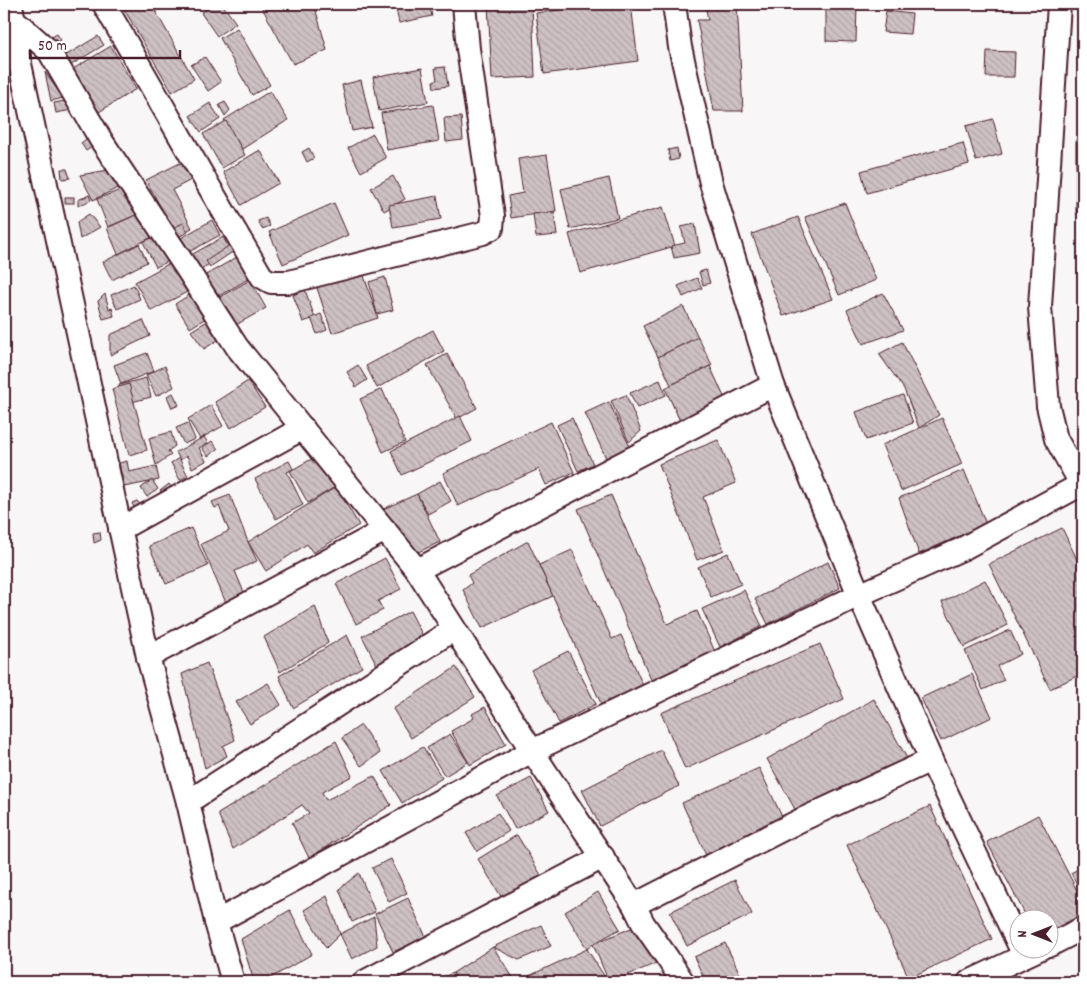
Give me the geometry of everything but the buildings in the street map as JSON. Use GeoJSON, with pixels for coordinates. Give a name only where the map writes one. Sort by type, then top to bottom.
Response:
{"type":"FeatureCollection","features":[{"type":"Feature","properties":{"kind":"street"},"geometry":{"type":"LineString","coordinates":[[104,4],[262,277],[271,282],[288,282],[483,233],[492,228],[493,216],[468,49],[464,4]]}},
{"type":"Feature","properties":{"kind":"street"},"geometry":{"type":"LineString","coordinates":[[674,4],[680,48],[711,184],[773,385],[859,595],[931,760],[1010,918]]}},
{"type":"Feature","properties":{"kind":"street"},"geometry":{"type":"LineString","coordinates":[[216,922],[532,751],[859,595],[962,549],[1082,486],[1056,439],[1048,406],[1040,307],[1059,4]]}},
{"type":"Feature","properties":{"kind":"street"},"geometry":{"type":"LineString","coordinates":[[13,9],[49,51],[101,140],[188,269],[237,347],[417,570],[532,751],[634,904],[643,923],[683,982]]}},
{"type":"Feature","properties":{"kind":"street"},"geometry":{"type":"LineString","coordinates":[[13,9],[22,74],[148,657],[188,802],[216,922],[233,982]]}},
{"type":"Feature","properties":{"kind":"street"},"geometry":{"type":"LineString","coordinates":[[417,570],[773,385]]}},
{"type":"Feature","properties":{"kind":"street"},"geometry":{"type":"LineString","coordinates":[[120,529],[303,428]]}},
{"type":"Feature","properties":{"kind":"street"},"geometry":{"type":"LineString","coordinates":[[148,657],[385,530]]}},
{"type":"Feature","properties":{"kind":"street"},"geometry":{"type":"LineString","coordinates":[[188,802],[454,629]]}},
{"type":"Feature","properties":{"kind":"street"},"geometry":{"type":"LineString","coordinates":[[634,904],[801,820],[931,760]]}},
{"type":"Feature","properties":{"kind":"street"},"geometry":{"type":"LineString","coordinates":[[364,982],[603,857]]}},
{"type":"Feature","properties":{"kind":"street"},"geometry":{"type":"LineString","coordinates":[[1060,939],[1083,928]]}},
{"type":"Feature","properties":{"kind":"street"},"geometry":{"type":"LineString","coordinates":[[969,982],[1012,958]]}}]}
